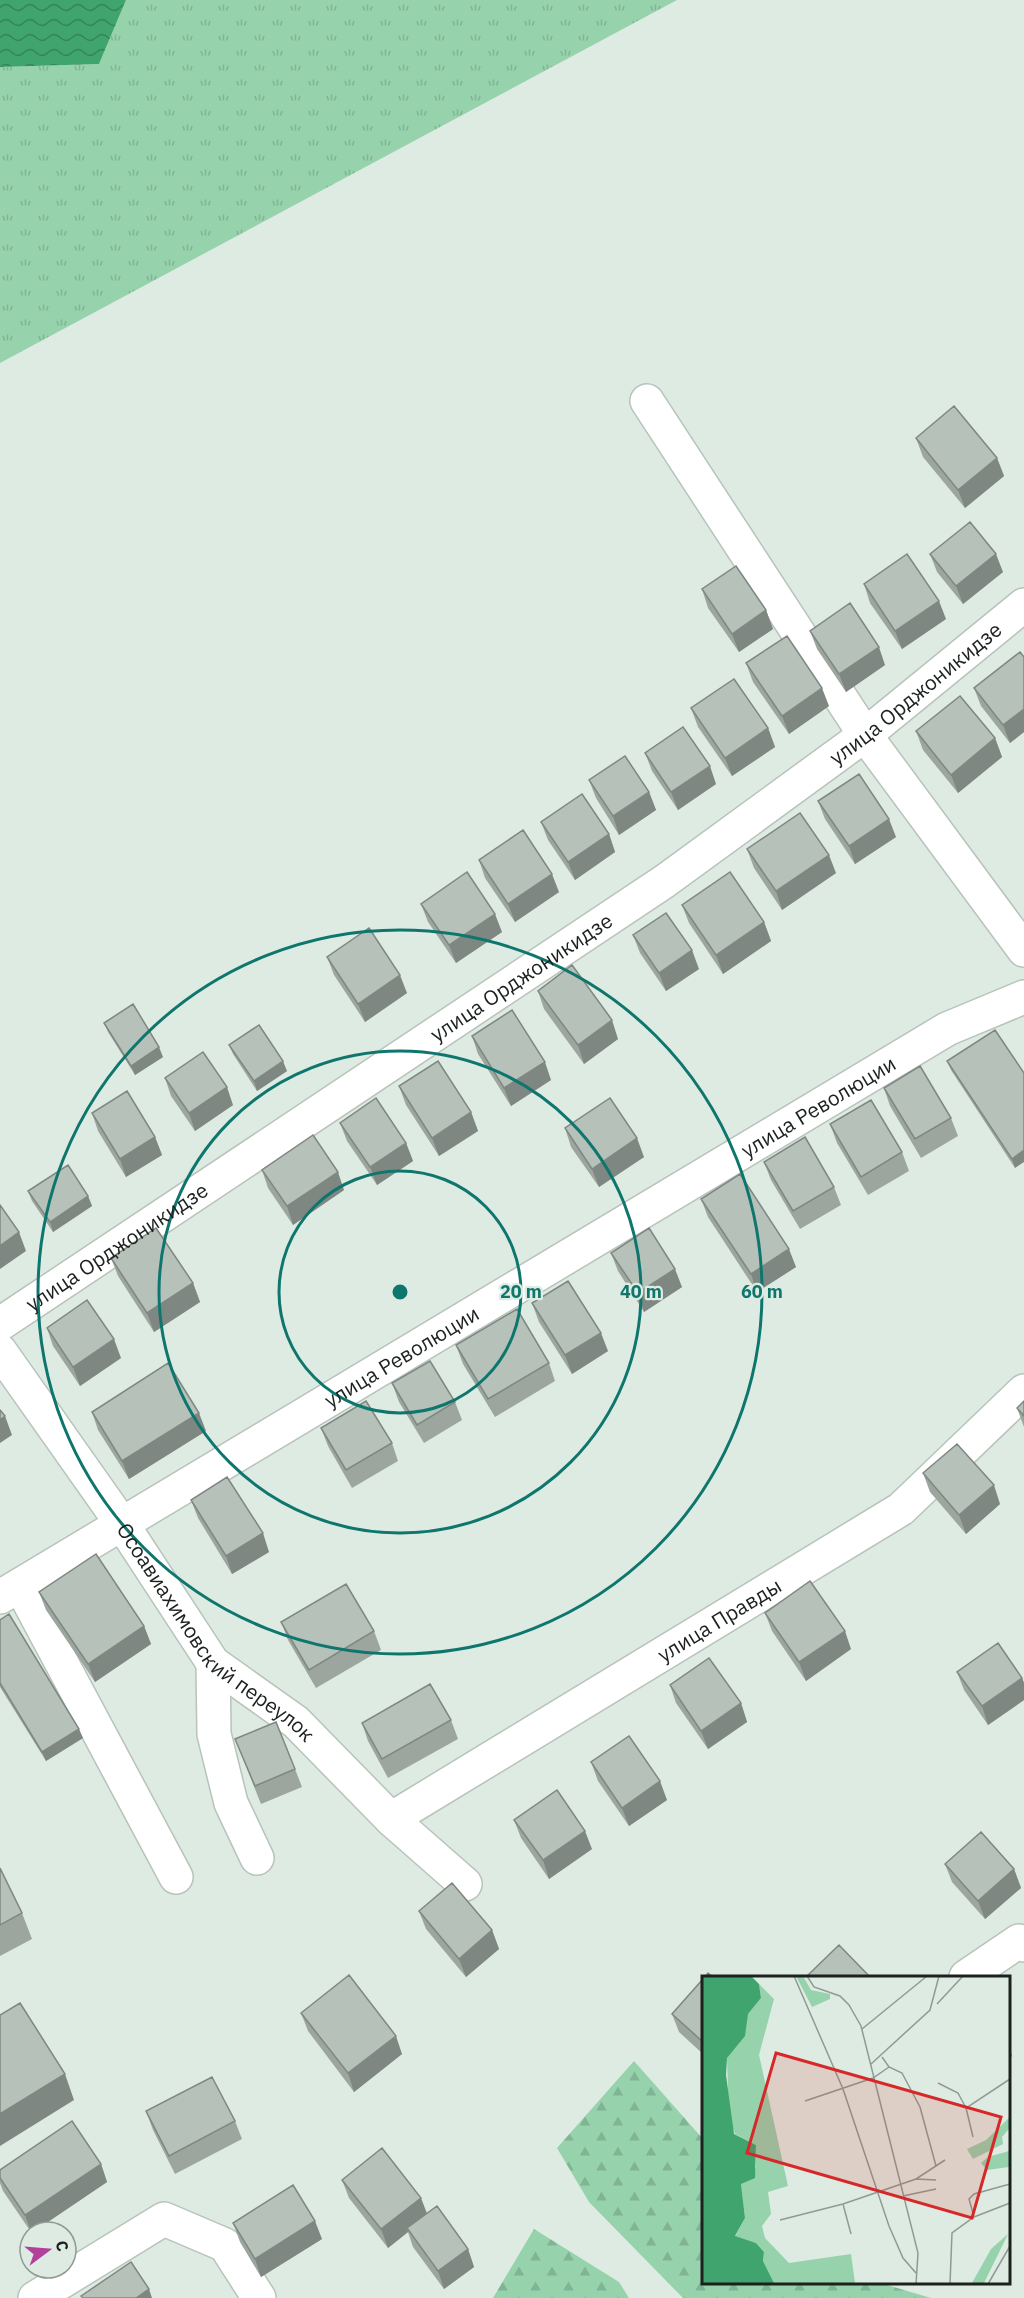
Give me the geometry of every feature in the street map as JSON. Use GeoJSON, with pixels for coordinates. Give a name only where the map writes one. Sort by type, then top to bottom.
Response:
{"type":"FeatureCollection","features":[{"type":"Feature","properties":{"kind":"street"},"geometry":{"type":"LineString","coordinates":[[647,401],[865,735],[1024,950]]}},
{"type":"Feature","properties":{"kind":"street","name":"улица Орджоникидзе"},"geometry":{"type":"LineString","coordinates":[[0,1324],[665,881],[865,735],[1024,605]]}},
{"type":"Feature","properties":{"kind":"street","name":"улица Революции"},"geometry":{"type":"LineString","coordinates":[[10,1591],[947,1029],[1024,998]]}},
{"type":"Feature","properties":{"kind":"street","name":"Осоавиахимовский переулок"},"geometry":{"type":"LineString","coordinates":[[0,1351],[122,1524],[213,1664],[296,1722],[391,1819],[465,1884]]}},
{"type":"Feature","properties":{"kind":"street","name":"улица Правды"},"geometry":{"type":"LineString","coordinates":[[391,1819],[900,1509],[1024,1391]]}},
{"type":"Feature","properties":{"kind":"street"},"geometry":{"type":"LineString","coordinates":[[10,1591],[176,1877]]}},
{"type":"Feature","properties":{"kind":"street"},"geometry":{"type":"LineString","coordinates":[[213,1664],[214,1734],[231,1803],[257,1858]]}},
{"type":"Feature","properties":{"kind":"street"},"geometry":{"type":"LineString","coordinates":[[968,1976],[1022,1941]]}},
{"type":"Feature","properties":{"kind":"street"},"geometry":{"type":"LineString","coordinates":[[35,2298],[164,2219],[225,2245],[259,2298]]}},
{"type":"Feature","properties":{"kind":"green space"},"geometry":{"type":"Polygon","coordinates":[[[126,0],[677,0],[0,363],[0,67],[99,64],[126,0]]]}},
{"type":"Feature","properties":{"kind":"green space"},"geometry":{"type":"Polygon","coordinates":[[[634,2061],[702,2138],[702,2283],[880,2283],[931,2298],[683,2298],[589,2202],[557,2148],[634,2061]]]}},
{"type":"Feature","properties":{"kind":"green space"},"geometry":{"type":"Polygon","coordinates":[[[534,2229],[619,2282],[629,2298],[493,2298],[534,2229]]]}},
{"type":"Feature","properties":{"kind":"water"},"geometry":{"type":"Polygon","coordinates":[[[0,0],[126,0],[99,64],[0,67],[0,0]]]}},
{"type":"Feature","properties":{"kind":"building"},"geometry":{"type":"Polygon","coordinates":[[[954,406],[997,458],[958,490],[916,438],[954,406]]]}},
{"type":"Feature","properties":{"kind":"building"},"geometry":{"type":"Polygon","coordinates":[[[970,522],[996,554],[956,586],[930,554],[970,522]]]}},
{"type":"Feature","properties":{"kind":"building"},"geometry":{"type":"Polygon","coordinates":[[[907,554],[939,601],[895,631],[864,584],[907,554]]]}},
{"type":"Feature","properties":{"kind":"building"},"geometry":{"type":"Polygon","coordinates":[[[736,566],[766,610],[732,634],[702,589],[736,566]]]}},
{"type":"Feature","properties":{"kind":"building"},"geometry":{"type":"Polygon","coordinates":[[[850,603],[879,647],[839,674],[810,631],[850,603]]]}},
{"type":"Feature","properties":{"kind":"building"},"geometry":{"type":"Polygon","coordinates":[[[787,636],[822,688],[782,716],[746,663],[787,636]]]}},
{"type":"Feature","properties":{"kind":"building"},"geometry":{"type":"Polygon","coordinates":[[[1020,652],[1024,657],[1024,709],[1003,725],[974,688],[1020,652]]]}},
{"type":"Feature","properties":{"kind":"building"},"geometry":{"type":"Polygon","coordinates":[[[734,679],[768,728],[725,758],[691,708],[734,679]]]}},
{"type":"Feature","properties":{"kind":"building"},"geometry":{"type":"Polygon","coordinates":[[[960,696],[995,738],[951,775],[916,731],[960,696]]]}},
{"type":"Feature","properties":{"kind":"building"},"geometry":{"type":"Polygon","coordinates":[[[683,727],[710,766],[671,792],[645,753],[683,727]]]}},
{"type":"Feature","properties":{"kind":"building"},"geometry":{"type":"Polygon","coordinates":[[[625,756],[649,792],[613,816],[589,780],[625,756]]]}},
{"type":"Feature","properties":{"kind":"building"},"geometry":{"type":"Polygon","coordinates":[[[859,774],[889,819],[849,846],[818,801],[859,774]]]}},
{"type":"Feature","properties":{"kind":"building"},"geometry":{"type":"Polygon","coordinates":[[[582,794],[609,834],[568,862],[541,822],[582,794]]]}},
{"type":"Feature","properties":{"kind":"building"},"geometry":{"type":"Polygon","coordinates":[[[800,813],[829,855],[776,891],[747,849],[800,813]]]}},
{"type":"Feature","properties":{"kind":"building"},"geometry":{"type":"Polygon","coordinates":[[[523,830],[552,874],[508,904],[479,860],[523,830]]]}},
{"type":"Feature","properties":{"kind":"building"},"geometry":{"type":"Polygon","coordinates":[[[467,872],[495,914],[449,945],[421,904],[467,872]]]}},
{"type":"Feature","properties":{"kind":"building"},"geometry":{"type":"Polygon","coordinates":[[[730,872],[764,922],[716,955],[682,905],[730,872]]]}},
{"type":"Feature","properties":{"kind":"building"},"geometry":{"type":"Polygon","coordinates":[[[666,913],[692,950],[659,973],[633,935],[666,913]]]}},
{"type":"Feature","properties":{"kind":"building"},"geometry":{"type":"Polygon","coordinates":[[[369,928],[400,975],[358,1004],[327,957],[369,928]]]}},
{"type":"Feature","properties":{"kind":"building"},"geometry":{"type":"Polygon","coordinates":[[[572,965],[612,1020],[578,1045],[538,991],[572,965]]]}},
{"type":"Feature","properties":{"kind":"building"},"geometry":{"type":"Polygon","coordinates":[[[133,1004],[159,1047],[131,1066],[104,1023],[133,1004]]]}},
{"type":"Feature","properties":{"kind":"building"},"geometry":{"type":"Polygon","coordinates":[[[512,1010],[545,1062],[504,1088],[472,1036],[512,1010]]]}},
{"type":"Feature","properties":{"kind":"building"},"geometry":{"type":"Polygon","coordinates":[[[259,1025],[283,1061],[254,1081],[229,1045],[259,1025]]]}},
{"type":"Feature","properties":{"kind":"building"},"geometry":{"type":"Polygon","coordinates":[[[995,1030],[1024,1073],[1024,1150],[1012,1159],[947,1061],[995,1030]]]}},
{"type":"Feature","properties":{"kind":"building"},"geometry":{"type":"Polygon","coordinates":[[[203,1052],[227,1087],[189,1113],[165,1078],[203,1052]]]}},
{"type":"Feature","properties":{"kind":"building"},"geometry":{"type":"Polygon","coordinates":[[[438,1061],[471,1112],[432,1138],[399,1086],[438,1061]]]}},
{"type":"Feature","properties":{"kind":"building"},"geometry":{"type":"Polygon","coordinates":[[[920,1066],[951,1118],[915,1139],[884,1088],[920,1066]]]}},
{"type":"Feature","properties":{"kind":"building"},"geometry":{"type":"Polygon","coordinates":[[[127,1091],[155,1137],[120,1159],[92,1113],[127,1091]]]}},
{"type":"Feature","properties":{"kind":"building"},"geometry":{"type":"Polygon","coordinates":[[[376,1098],[406,1143],[370,1167],[340,1123],[376,1098]]]}},
{"type":"Feature","properties":{"kind":"building"},"geometry":{"type":"Polygon","coordinates":[[[610,1098],[637,1138],[592,1169],[565,1128],[610,1098]]]}},
{"type":"Feature","properties":{"kind":"building"},"geometry":{"type":"Polygon","coordinates":[[[871,1100],[902,1152],[861,1177],[830,1124],[871,1100]]]}},
{"type":"Feature","properties":{"kind":"building"},"geometry":{"type":"Polygon","coordinates":[[[313,1135],[338,1172],[287,1206],[262,1170],[313,1135]]]}},
{"type":"Feature","properties":{"kind":"building"},"geometry":{"type":"Polygon","coordinates":[[[805,1137],[834,1187],[793,1211],[764,1162],[805,1137]]]}},
{"type":"Feature","properties":{"kind":"building"},"geometry":{"type":"Polygon","coordinates":[[[68,1165],[88,1196],[50,1222],[28,1191],[68,1165]]]}},
{"type":"Feature","properties":{"kind":"building"},"geometry":{"type":"Polygon","coordinates":[[[740,1174],[789,1249],[751,1274],[701,1199],[740,1174]]]}},
{"type":"Feature","properties":{"kind":"building"},"geometry":{"type":"Polygon","coordinates":[[[0,1205],[19,1232],[0,1246],[0,1205]]]}},
{"type":"Feature","properties":{"kind":"building"},"geometry":{"type":"Polygon","coordinates":[[[156,1228],[193,1283],[147,1313],[111,1258],[156,1228]]]}},
{"type":"Feature","properties":{"kind":"building"},"geometry":{"type":"Polygon","coordinates":[[[649,1228],[675,1269],[638,1293],[611,1253],[649,1228]]]}},
{"type":"Feature","properties":{"kind":"building"},"geometry":{"type":"Polygon","coordinates":[[[568,1281],[601,1333],[565,1355],[532,1303],[568,1281]]]}},
{"type":"Feature","properties":{"kind":"building"},"geometry":{"type":"Polygon","coordinates":[[[87,1300],[114,1339],[73,1367],[47,1328],[87,1300]]]}},
{"type":"Feature","properties":{"kind":"building"},"geometry":{"type":"Polygon","coordinates":[[[517,1309],[549,1363],[488,1399],[456,1345],[517,1309]]]}},
{"type":"Feature","properties":{"kind":"building"},"geometry":{"type":"Polygon","coordinates":[[[430,1361],[455,1402],[417,1425],[392,1383],[430,1361]]]}},
{"type":"Feature","properties":{"kind":"building"},"geometry":{"type":"Polygon","coordinates":[[[168,1363],[199,1413],[122,1461],[92,1412],[168,1363]]]}},
{"type":"Feature","properties":{"kind":"building"},"geometry":{"type":"Polygon","coordinates":[[[366,1401],[392,1443],[346,1470],[321,1428],[366,1401]]]}},
{"type":"Feature","properties":{"kind":"building"},"geometry":{"type":"Polygon","coordinates":[[[1024,1401],[1024,1416],[1017,1408],[1024,1401]]]}},
{"type":"Feature","properties":{"kind":"building"},"geometry":{"type":"Polygon","coordinates":[[[0,1410],[5,1416],[0,1420],[0,1410]]]}},
{"type":"Feature","properties":{"kind":"building"},"geometry":{"type":"Polygon","coordinates":[[[957,1444],[994,1485],[959,1515],[923,1473],[957,1444]]]}},
{"type":"Feature","properties":{"kind":"building"},"geometry":{"type":"Polygon","coordinates":[[[227,1477],[263,1533],[226,1556],[191,1500],[227,1477]]]}},
{"type":"Feature","properties":{"kind":"building"},"geometry":{"type":"Polygon","coordinates":[[[96,1554],[144,1626],[88,1664],[39,1592],[96,1554]]]}},
{"type":"Feature","properties":{"kind":"building"},"geometry":{"type":"Polygon","coordinates":[[[810,1581],[845,1631],[799,1662],[765,1613],[810,1581]]]}},
{"type":"Feature","properties":{"kind":"building"},"geometry":{"type":"Polygon","coordinates":[[[346,1584],[374,1631],[309,1670],[281,1622],[346,1584]]]}},
{"type":"Feature","properties":{"kind":"building"},"geometry":{"type":"Polygon","coordinates":[[[9,1614],[79,1729],[42,1752],[0,1683],[0,1620],[9,1614]]]}},
{"type":"Feature","properties":{"kind":"building"},"geometry":{"type":"Polygon","coordinates":[[[998,1643],[1022,1678],[982,1706],[957,1672],[998,1643]]]}},
{"type":"Feature","properties":{"kind":"building"},"geometry":{"type":"Polygon","coordinates":[[[709,1658],[741,1703],[701,1731],[670,1685],[709,1658]]]}},
{"type":"Feature","properties":{"kind":"building"},"geometry":{"type":"Polygon","coordinates":[[[430,1684],[451,1720],[382,1759],[362,1723],[430,1684]]]}},
{"type":"Feature","properties":{"kind":"building"},"geometry":{"type":"Polygon","coordinates":[[[276,1722],[295,1769],[255,1786],[235,1739],[276,1722]]]}},
{"type":"Feature","properties":{"kind":"building"},"geometry":{"type":"Polygon","coordinates":[[[629,1736],[660,1781],[622,1808],[591,1762],[629,1736]]]}},
{"type":"Feature","properties":{"kind":"building"},"geometry":{"type":"Polygon","coordinates":[[[557,1790],[585,1831],[543,1860],[514,1820],[557,1790]]]}},
{"type":"Feature","properties":{"kind":"building"},"geometry":{"type":"Polygon","coordinates":[[[981,1832],[1014,1869],[978,1901],[945,1864],[981,1832]]]}},
{"type":"Feature","properties":{"kind":"building"},"geometry":{"type":"Polygon","coordinates":[[[0,1868],[22,1913],[0,1925],[0,1868]]]}},
{"type":"Feature","properties":{"kind":"building"},"geometry":{"type":"Polygon","coordinates":[[[452,1883],[492,1930],[459,1959],[419,1911],[452,1883]]]}},
{"type":"Feature","properties":{"kind":"building"},"geometry":{"type":"Polygon","coordinates":[[[839,1945],[869,1976],[807,1976],[839,1945]]]}},
{"type":"Feature","properties":{"kind":"building"},"geometry":{"type":"Polygon","coordinates":[[[349,1975],[396,2036],[348,2073],[301,2013],[349,1975]]]}},
{"type":"Feature","properties":{"kind":"building"},"geometry":{"type":"Polygon","coordinates":[[[702,1980],[702,2041],[672,2014],[702,1980]]]}},
{"type":"Feature","properties":{"kind":"building"},"geometry":{"type":"Polygon","coordinates":[[[20,2003],[65,2074],[0,2114],[0,2015],[20,2003]]]}},
{"type":"Feature","properties":{"kind":"building"},"geometry":{"type":"Polygon","coordinates":[[[212,2077],[235,2121],[169,2156],[146,2111],[212,2077]]]}},
{"type":"Feature","properties":{"kind":"building"},"geometry":{"type":"Polygon","coordinates":[[[72,2121],[101,2164],[25,2215],[0,2178],[0,2170],[72,2121]]]}},
{"type":"Feature","properties":{"kind":"building"},"geometry":{"type":"Polygon","coordinates":[[[382,2148],[421,2198],[381,2229],[342,2180],[382,2148]]]}},
{"type":"Feature","properties":{"kind":"building"},"geometry":{"type":"Polygon","coordinates":[[[293,2185],[315,2221],[255,2259],[233,2223],[293,2185]]]}},
{"type":"Feature","properties":{"kind":"building"},"geometry":{"type":"Polygon","coordinates":[[[437,2206],[468,2249],[438,2271],[407,2228],[437,2206]]]}},
{"type":"Feature","properties":{"kind":"building"},"geometry":{"type":"Polygon","coordinates":[[[131,2262],[149,2289],[136,2298],[83,2298],[81,2296],[131,2262]]]}}]}
